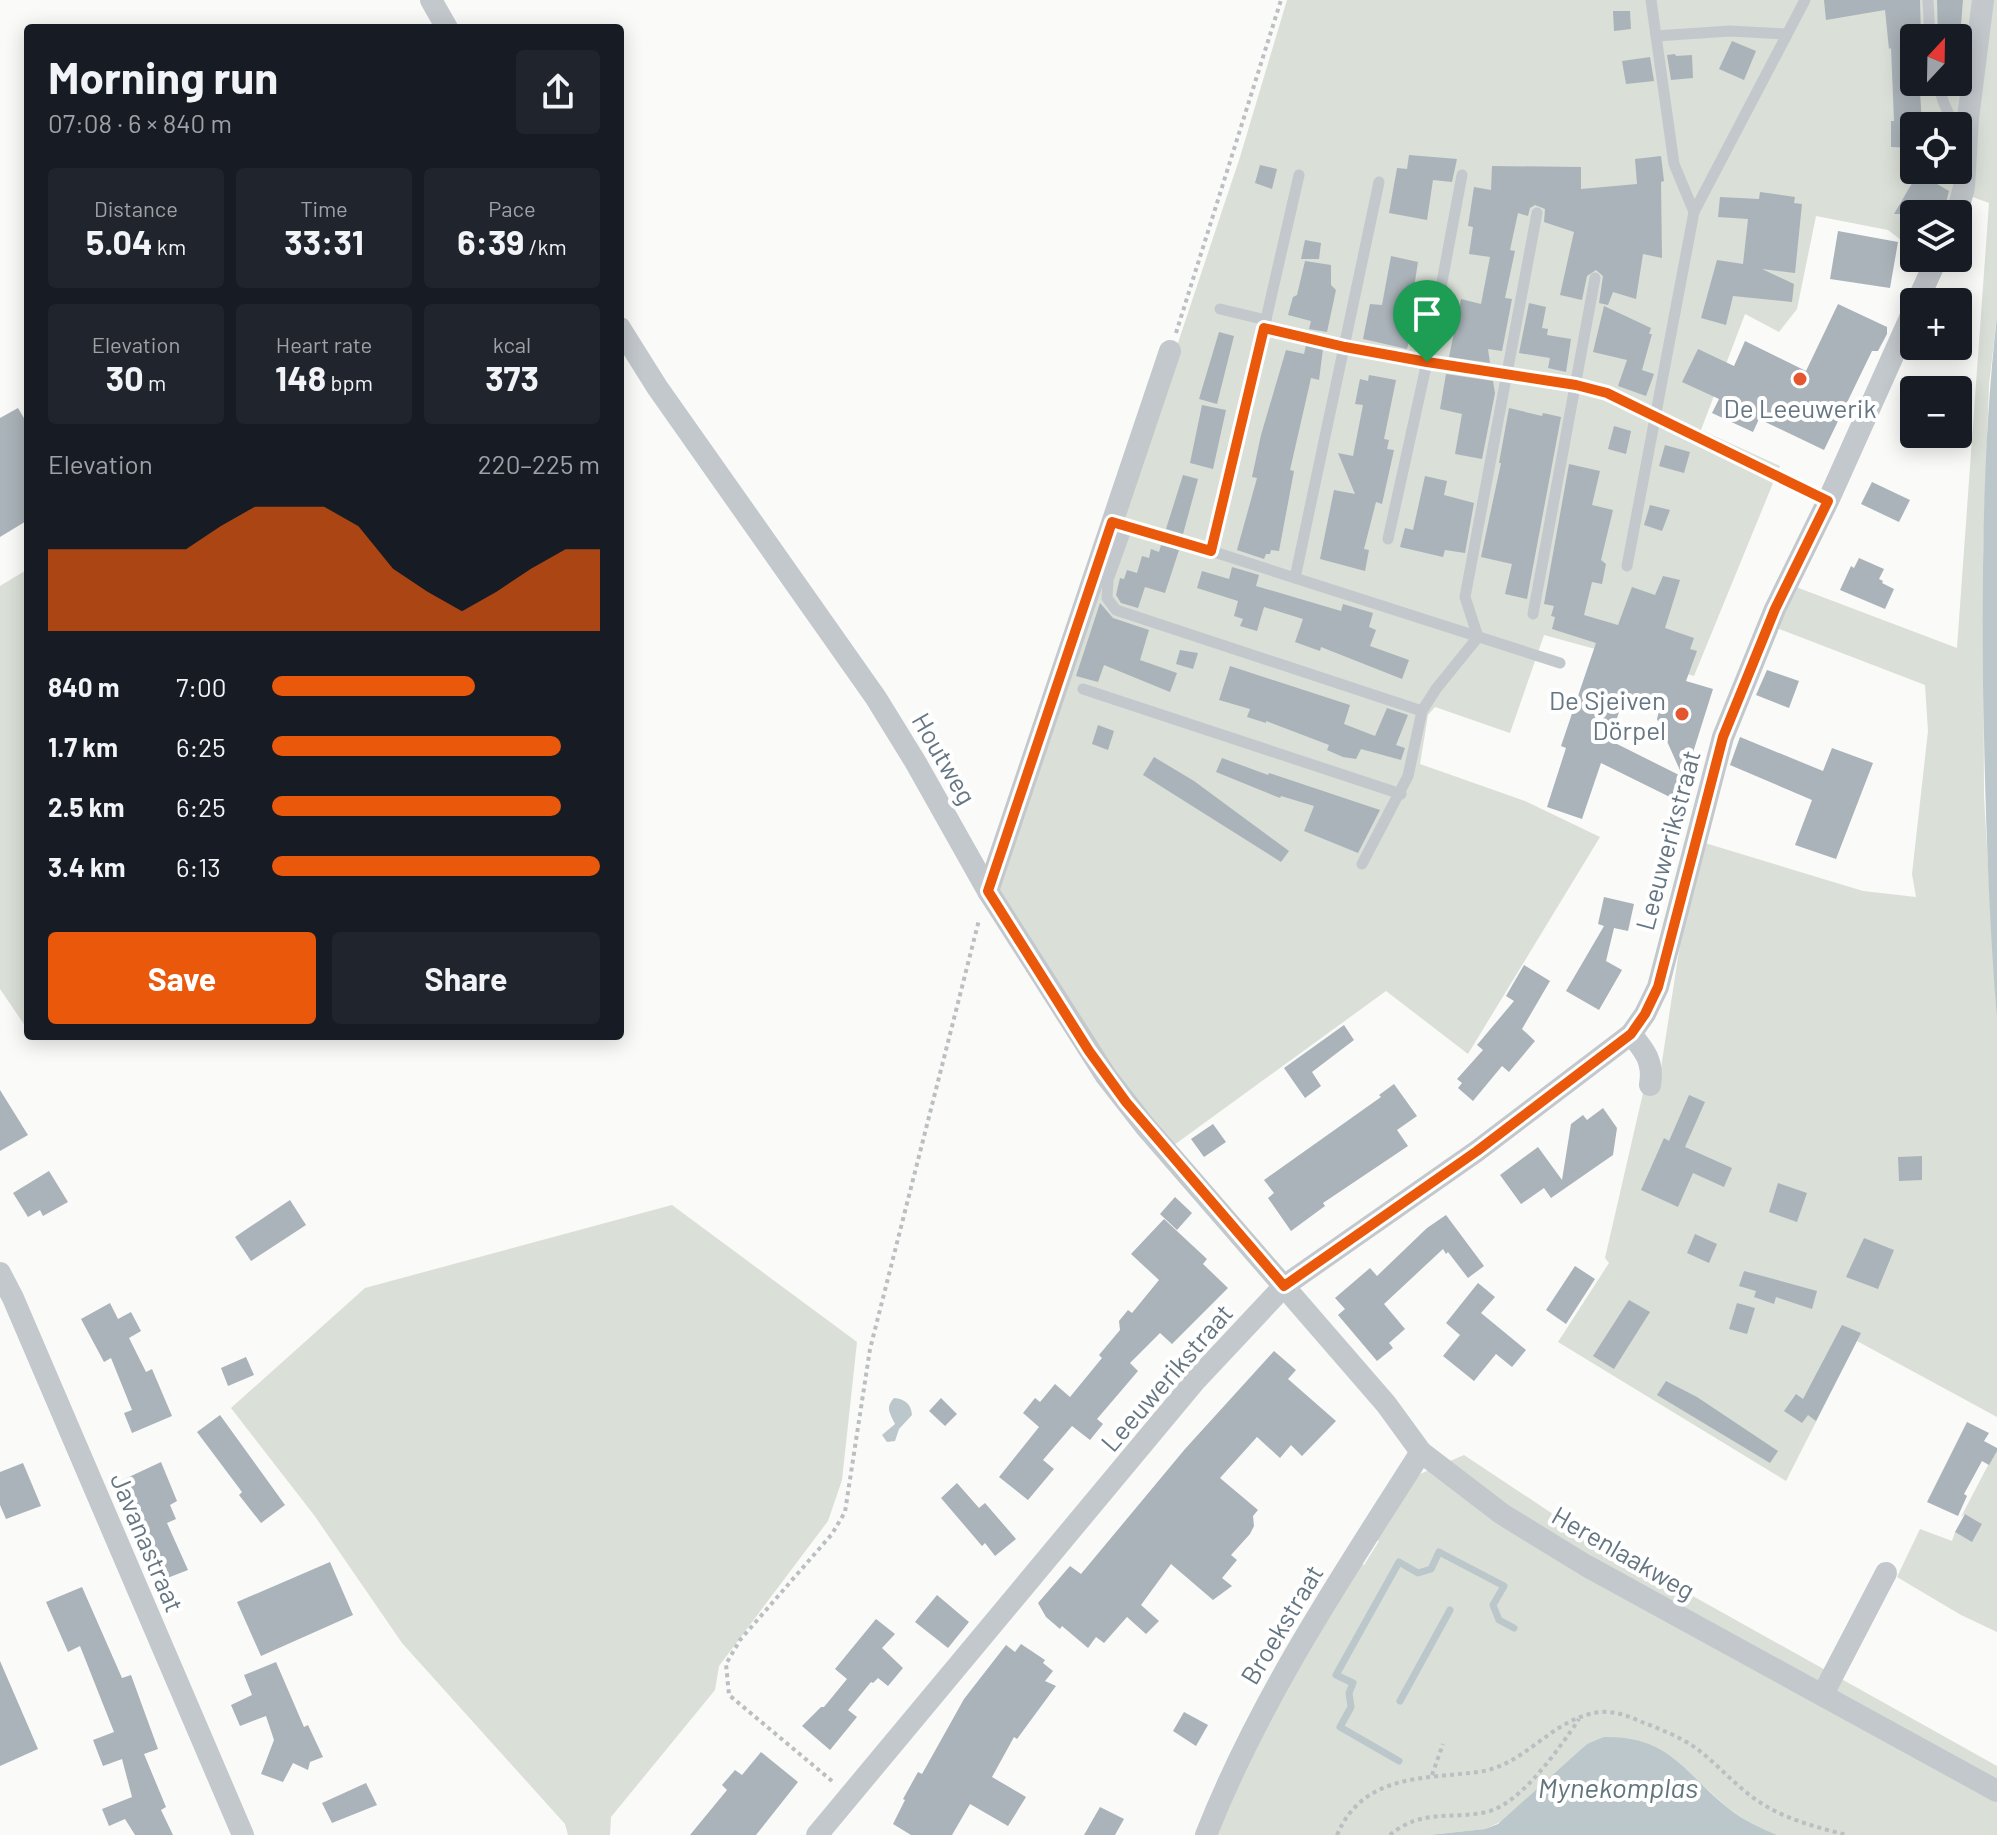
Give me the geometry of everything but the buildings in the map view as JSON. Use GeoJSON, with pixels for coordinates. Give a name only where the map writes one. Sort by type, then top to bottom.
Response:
{"type":"FeatureCollection","features":[{"type":"Feature","properties":{"kind":"street"},"geometry":{"type":"LineString","coordinates":[[431,0],[445,24]]}},
{"type":"Feature","properties":{"kind":"street"},"geometry":{"type":"LineString","coordinates":[[1964,112],[1983,0]]}},
{"type":"Feature","properties":{"kind":"street","name":"Houtweg"},"geometry":{"type":"LineString","coordinates":[[624,334],[657,387],[876,698],[988,891],[1089,1051],[1119,1094],[1284,1286]]}},
{"type":"Feature","properties":{"kind":"street","name":"Leeuwerikstraat"},"geometry":{"type":"LineString","coordinates":[[817,1835],[1195,1381],[1284,1286],[1477,1151],[1631,1034],[1658,987],[1723,737],[1775,609],[1828,501],[1900,340]]}},
{"type":"Feature","properties":{"kind":"street"},"geometry":{"type":"LineString","coordinates":[[988,891],[1120,524],[1170,351]]}},
{"type":"Feature","properties":{"kind":"street"},"geometry":{"type":"LineString","coordinates":[[1631,1034],[1651,1064],[1650,1085]]}},
{"type":"Feature","properties":{"kind":"street","name":"Javanastraat"},"geometry":{"type":"LineString","coordinates":[[0,1273],[243,1835]]}},
{"type":"Feature","properties":{"kind":"street","name":"Herenlaakweg"},"geometry":{"type":"LineString","coordinates":[[1284,1286],[1386,1404],[1421,1452],[1502,1514],[1585,1565],[1997,1791]]}},
{"type":"Feature","properties":{"kind":"street","name":"Broekstraat"},"geometry":{"type":"LineString","coordinates":[[1206,1835],[1228,1778],[1272,1692],[1421,1452]]}},
{"type":"Feature","properties":{"kind":"street"},"geometry":{"type":"LineString","coordinates":[[1823,1694],[1886,1573]]}},
{"type":"Feature","properties":{"kind":"lane"},"geometry":{"type":"LineString","coordinates":[[1651,0],[1674,164],[1694,212]]}},
{"type":"Feature","properties":{"kind":"lane"},"geometry":{"type":"LineString","coordinates":[[1627,566],[1694,212],[1805,0]]}},
{"type":"Feature","properties":{"kind":"lane"},"geometry":{"type":"LineString","coordinates":[[1928,0],[1929,24]]}},
{"type":"Feature","properties":{"kind":"lane"},"geometry":{"type":"LineString","coordinates":[[1656,36],[1730,31],[1786,34]]}},
{"type":"Feature","properties":{"kind":"lane"},"geometry":{"type":"LineString","coordinates":[[1211,551],[1299,175]]}},
{"type":"Feature","properties":{"kind":"lane"},"geometry":{"type":"LineString","coordinates":[[1388,539],[1427,362],[1462,175]]}},
{"type":"Feature","properties":{"kind":"lane"},"geometry":{"type":"LineString","coordinates":[[1295,578],[1379,182]]}},
{"type":"Feature","properties":{"kind":"lane"},"geometry":{"type":"LineString","coordinates":[[1478,637],[1465,597],[1537,213]]}},
{"type":"Feature","properties":{"kind":"lane"},"geometry":{"type":"LineString","coordinates":[[1533,614],[1595,278]]}},
{"type":"Feature","properties":{"kind":"lane"},"geometry":{"type":"LineString","coordinates":[[1220,309],[1345,347],[1576,385],[1607,393],[1828,501]]}},
{"type":"Feature","properties":{"kind":"lane"},"geometry":{"type":"LineString","coordinates":[[1422,711],[1116,610],[1107,598],[1120,524],[1560,663]]}},
{"type":"Feature","properties":{"kind":"lane"},"geometry":{"type":"LineString","coordinates":[[1362,864],[1401,794],[1414,756],[1422,711],[1478,637]]}},
{"type":"Feature","properties":{"kind":"lane"},"geometry":{"type":"LineString","coordinates":[[1083,689],[1401,794]]}},
{"type":"Feature","properties":{"kind":"path"},"geometry":{"type":"LineString","coordinates":[[1170,351],[1281,0]]}},
{"type":"Feature","properties":{"kind":"path"},"geometry":{"type":"LineString","coordinates":[[850,1796],[729,1695],[726,1664],[740,1640],[832,1534],[845,1512],[870,1349],[988,891]]}},
{"type":"Feature","properties":{"kind":"path"},"geometry":{"type":"LineString","coordinates":[[1337,1835],[1348,1815],[1376,1791],[1394,1783],[1432,1775],[1502,1767],[1555,1730],[1580,1717],[1605,1712],[1621,1713],[1699,1750],[1760,1803],[1801,1822],[1846,1835]]}},
{"type":"Feature","properties":{"kind":"path"},"geometry":{"type":"LineString","coordinates":[[1390,1835],[1408,1823],[1423,1818],[1496,1808],[1549,1762],[1580,1717]]}},
{"type":"Feature","properties":{"kind":"path"},"geometry":{"type":"LineString","coordinates":[[1432,1775],[1443,1744]]}},
{"type":"Feature","properties":{"kind":"shaded area"},"geometry":{"type":"Polygon","coordinates":[[[1287,0],[1977,0],[1972,43],[1972,24],[1900,24],[1900,96],[1966,96],[1964,112],[1900,112],[1900,184],[1960,184],[1957,200],[1900,200],[1900,239],[1888,230],[1816,216],[1797,309],[1779,332],[1745,314],[1701,430],[1780,466],[1694,676],[1544,635],[1510,733],[1435,707],[1428,715],[1420,764],[1525,801],[1600,837],[1468,1054],[1386,991],[1174,1145],[1117,1074],[997,885],[1240,157],[1287,0]]]}},
{"type":"Feature","properties":{"kind":"shaded area"},"geometry":{"type":"Polygon","coordinates":[[[1987,0],[1997,0],[1997,316],[1989,385],[1983,556],[1984,796],[1997,1020],[1997,1417],[1857,1341],[1786,1481],[1558,1342],[1609,1263],[1605,1258],[1646,1080],[1659,1081],[1683,925],[1705,843],[1863,891],[1916,897],[1912,874],[1928,731],[1925,685],[1777,628],[1796,587],[1957,648],[1989,203],[1970,196],[1987,0]]]}},
{"type":"Feature","properties":{"kind":"shaded area"},"geometry":{"type":"Polygon","coordinates":[[[24,571],[24,1024],[0,989],[0,586],[24,571]]]}},
{"type":"Feature","properties":{"kind":"shaded area"},"geometry":{"type":"Polygon","coordinates":[[[672,1205],[857,1342],[842,1480],[828,1521],[719,1666],[715,1690],[611,1817],[610,1835],[568,1835],[565,1824],[402,1643],[314,1515],[231,1408],[365,1288],[672,1205]]]}},
{"type":"Feature","properties":{"kind":"shaded area"},"geometry":{"type":"Polygon","coordinates":[[[1997,1448],[1997,1632],[1961,1615],[1897,1577],[1920,1529],[1952,1541],[1955,1532],[1972,1541],[1982,1524],[1965,1514],[1961,1517],[1997,1448]]]}},
{"type":"Feature","properties":{"kind":"shaded area"},"geometry":{"type":"Polygon","coordinates":[[[1464,1455],[1589,1538],[1997,1766],[1997,1835],[1777,1835],[1753,1825],[1728,1808],[1669,1755],[1587,1744],[1509,1818],[1485,1829],[1429,1835],[1213,1835],[1241,1769],[1357,1562],[1364,1565],[1379,1541],[1373,1536],[1413,1477],[1464,1455]]]}},
{"type":"Feature","properties":{"kind":"water"},"geometry":{"type":"Polygon","coordinates":[[[1997,316],[1997,1020],[1987,853],[1983,547],[1986,454],[1997,316]]]}},
{"type":"Feature","properties":{"kind":"water"},"geometry":{"type":"Polygon","coordinates":[[[894,1398],[907,1403],[912,1415],[899,1429],[895,1441],[887,1442],[882,1435],[895,1424],[889,1408],[894,1398]]]}},
{"type":"Feature","properties":{"kind":"water","name":"Mynekomplas"},"geometry":{"type":"Polygon","coordinates":[[[1604,1737],[1626,1738],[1660,1750],[1734,1812],[1777,1835],[1429,1835],[1485,1829],[1498,1824],[1587,1744],[1604,1737]]]}},
{"type":"Feature","properties":{"kind":"waterway"},"geometry":{"type":"LineString","coordinates":[[1399,1761],[1340,1727],[1351,1707],[1349,1693],[1353,1683],[1336,1675],[1399,1562],[1418,1573],[1431,1569],[1439,1552],[1504,1586],[1493,1605],[1499,1620],[1514,1628]]}},
{"type":"Feature","properties":{"kind":"waterway"},"geometry":{"type":"LineString","coordinates":[[1400,1701],[1450,1610]]}},
{"type":"Feature","properties":{"kind":"place","name":"De Leeuwerik"},"geometry":{"type":"Point","coordinates":[1800,379]}},
{"type":"Feature","properties":{"kind":"place","name":"De Sjeiven Dörpel"},"geometry":{"type":"Point","coordinates":[1682,714]}},
{"type":"Feature","properties":{"kind":"route"},"geometry":{"type":"LineString","coordinates":[[1264,328],[1427,362],[1576,385],[1607,393],[1828,501],[1775,609],[1723,737],[1658,987],[1645,1014],[1631,1034],[1477,1151],[1284,1286],[1126,1102],[1089,1051],[988,891],[1112,522],[1211,551],[1264,328]]}}]}
